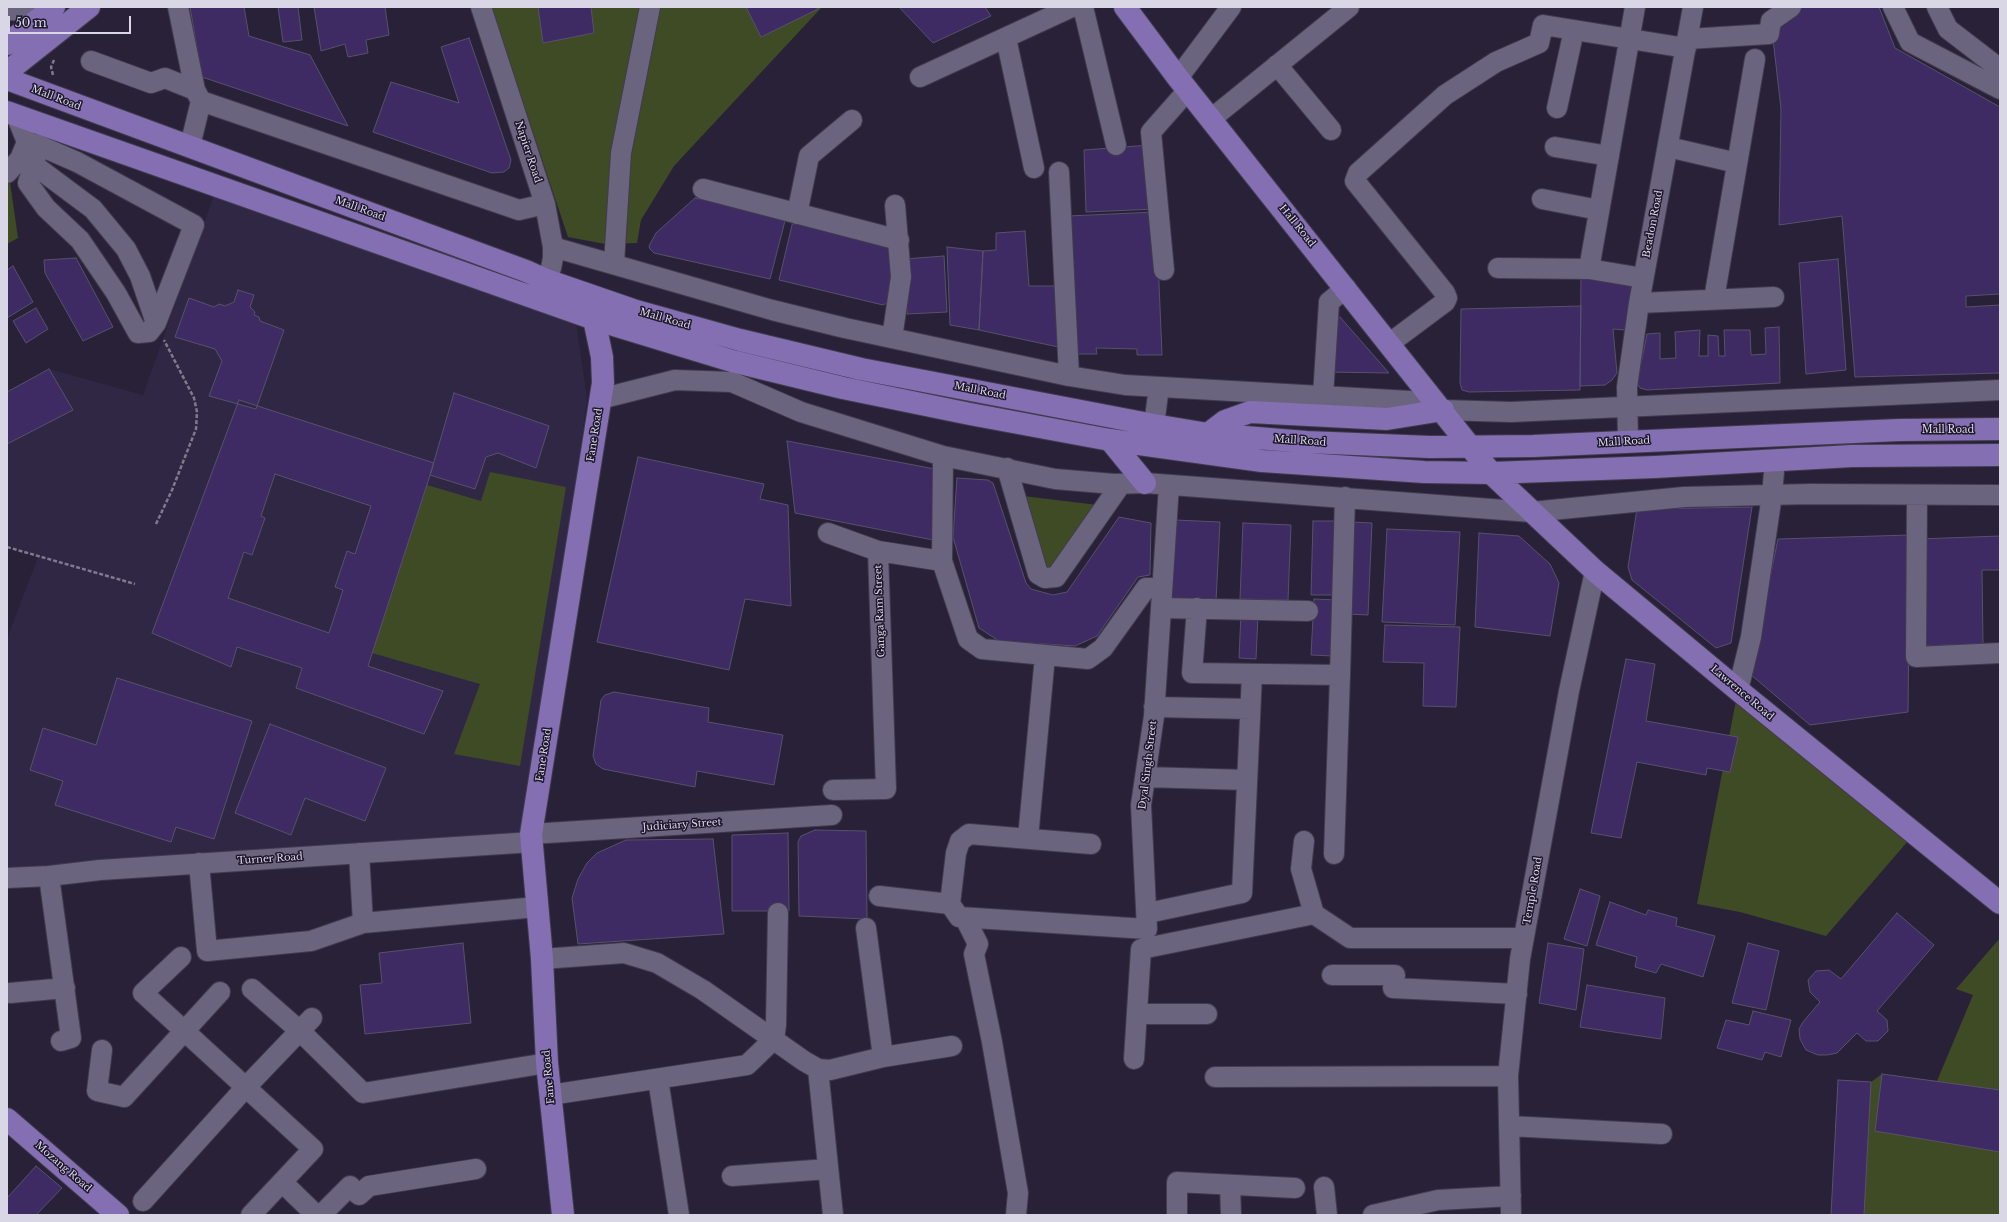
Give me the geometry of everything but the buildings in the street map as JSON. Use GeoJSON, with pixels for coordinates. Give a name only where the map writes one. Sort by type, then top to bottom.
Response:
{"type":"FeatureCollection","features":[{"type":"Feature","properties":{"kind":"main road"},"geometry":{"type":"LineString","coordinates":[[7,72],[89,7]]}},
{"type":"Feature","properties":{"kind":"main road","name":"Hall Road"},"geometry":{"type":"LineString","coordinates":[[1125,7],[1183,84],[1492,473]]}},
{"type":"Feature","properties":{"kind":"main road"},"geometry":{"type":"LineString","coordinates":[[7,44],[51,10]]}},
{"type":"Feature","properties":{"kind":"main road","name":"Mall Road"},"geometry":{"type":"LineString","coordinates":[[7,79],[526,271],[543,289],[594,319],[732,371],[850,389],[970,414],[1110,440],[1189,452],[1262,461],[1424,472],[1492,473],[1852,456],[2000,455]]}},
{"type":"Feature","properties":{"kind":"main road","name":"Mall Road"},"geometry":{"type":"LineString","coordinates":[[11,114],[217,187],[543,289],[599,298],[633,310],[787,352],[861,369],[1208,434],[1306,442],[1430,447],[1470,445],[1533,446],[1899,430],[2000,429]]}},
{"type":"Feature","properties":{"kind":"main road","name":"Fane Road"},"geometry":{"type":"LineString","coordinates":[[563,1215],[547,1063],[542,959],[532,838],[603,383],[602,357],[594,319],[599,298]]}},
{"type":"Feature","properties":{"kind":"main road"},"geometry":{"type":"LineString","coordinates":[[1208,434],[1225,421],[1250,412],[1387,419],[1443,410]]}},
{"type":"Feature","properties":{"kind":"main road"},"geometry":{"type":"LineString","coordinates":[[1110,440],[1145,483]]}},
{"type":"Feature","properties":{"kind":"main road","name":"Lawrence Road"},"geometry":{"type":"LineString","coordinates":[[1492,473],[1531,512],[1595,571],[1738,690],[2000,903]]}},
{"type":"Feature","properties":{"kind":"main road","name":"Mozang Road"},"geometry":{"type":"LineString","coordinates":[[7,1119],[118,1215]]}},
{"type":"Feature","properties":{"kind":"street"},"geometry":{"type":"LineString","coordinates":[[178,7],[198,96],[190,146]]}},
{"type":"Feature","properties":{"kind":"street","name":"Napier Road"},"geometry":{"type":"LineString","coordinates":[[481,7],[545,204],[552,247],[552,263],[543,289]]}},
{"type":"Feature","properties":{"kind":"street"},"geometry":{"type":"LineString","coordinates":[[614,263],[622,153],[650,7]]}},
{"type":"Feature","properties":{"kind":"street"},"geometry":{"type":"LineString","coordinates":[[920,77],[1072,7]]}},
{"type":"Feature","properties":{"kind":"street"},"geometry":{"type":"LineString","coordinates":[[1083,7],[1116,145]]}},
{"type":"Feature","properties":{"kind":"street"},"geometry":{"type":"LineString","coordinates":[[1164,270],[1151,132],[1231,7]]}},
{"type":"Feature","properties":{"kind":"street"},"geometry":{"type":"LineString","coordinates":[[1211,119],[1349,7]]}},
{"type":"Feature","properties":{"kind":"street"},"geometry":{"type":"LineString","coordinates":[[1589,269],[1635,7]]}},
{"type":"Feature","properties":{"kind":"street","name":"Beadon Road"},"geometry":{"type":"LineString","coordinates":[[1628,442],[1626,406],[1627,387],[1639,302],[1693,7]]}},
{"type":"Feature","properties":{"kind":"street"},"geometry":{"type":"LineString","coordinates":[[1390,343],[1444,302],[1447,298],[1445,293],[1355,181],[1358,173],[1414,121],[1450,91],[1496,62],[1539,43],[1543,25],[1630,39],[1687,44],[1769,34],[1771,21],[1791,7]]}},
{"type":"Feature","properties":{"kind":"street"},"geometry":{"type":"LineString","coordinates":[[1893,7],[1910,42],[2000,89]]}},
{"type":"Feature","properties":{"kind":"street"},"geometry":{"type":"LineString","coordinates":[[1936,7],[1948,29],[2000,69]]}},
{"type":"Feature","properties":{"kind":"street"},"geometry":{"type":"LineString","coordinates":[[7,10],[51,10]]}},
{"type":"Feature","properties":{"kind":"street"},"geometry":{"type":"LineString","coordinates":[[1557,108],[1574,30]]}},
{"type":"Feature","properties":{"kind":"street"},"geometry":{"type":"LineString","coordinates":[[1006,38],[1034,168]]}},
{"type":"Feature","properties":{"kind":"street"},"geometry":{"type":"LineString","coordinates":[[1714,299],[1755,59]]}},
{"type":"Feature","properties":{"kind":"street"},"geometry":{"type":"LineString","coordinates":[[91,61],[151,83],[165,78],[198,96],[519,210],[545,204]]}},
{"type":"Feature","properties":{"kind":"street"},"geometry":{"type":"LineString","coordinates":[[1277,65],[1331,130]]}},
{"type":"Feature","properties":{"kind":"street"},"geometry":{"type":"LineString","coordinates":[[11,114],[32,144],[34,165],[28,183],[46,208],[80,240],[116,293],[138,333],[149,332],[156,324],[194,225],[77,162],[32,144]]}},
{"type":"Feature","properties":{"kind":"street"},"geometry":{"type":"LineString","coordinates":[[797,214],[809,156],[852,120]]}},
{"type":"Feature","properties":{"kind":"street"},"geometry":{"type":"LineString","coordinates":[[7,173],[32,144]]}},
{"type":"Feature","properties":{"kind":"street"},"geometry":{"type":"LineString","coordinates":[[1555,147],[1609,156]]}},
{"type":"Feature","properties":{"kind":"street"},"geometry":{"type":"LineString","coordinates":[[1668,147],[1737,163]]}},
{"type":"Feature","properties":{"kind":"street"},"geometry":{"type":"LineString","coordinates":[[34,165],[93,210],[126,249],[140,276],[156,324]]}},
{"type":"Feature","properties":{"kind":"street"},"geometry":{"type":"LineString","coordinates":[[1059,172],[1069,376]]}},
{"type":"Feature","properties":{"kind":"street"},"geometry":{"type":"LineString","coordinates":[[703,190],[899,240]]}},
{"type":"Feature","properties":{"kind":"street"},"geometry":{"type":"LineString","coordinates":[[1542,199],[1599,210]]}},
{"type":"Feature","properties":{"kind":"street"},"geometry":{"type":"LineString","coordinates":[[892,338],[901,277],[895,205]]}},
{"type":"Feature","properties":{"kind":"street"},"geometry":{"type":"LineString","coordinates":[[552,247],[614,263],[772,310],[892,338],[1069,376],[1125,385],[1410,401],[1443,410],[1510,412],[2000,390]]}},
{"type":"Feature","properties":{"kind":"street"},"geometry":{"type":"LineString","coordinates":[[1498,268],[1589,269],[1643,278]]}},
{"type":"Feature","properties":{"kind":"street"},"geometry":{"type":"LineString","coordinates":[[1323,396],[1329,302],[1346,288]]}},
{"type":"Feature","properties":{"kind":"street"},"geometry":{"type":"LineString","coordinates":[[1639,302],[1774,297]]}},
{"type":"Feature","properties":{"kind":"street"},"geometry":{"type":"LineString","coordinates":[[600,400],[675,380],[732,371],[801,412],[944,456],[1055,479],[1121,484],[1145,483],[1531,512],[1684,497],[1772,495],[2000,495]]}},
{"type":"Feature","properties":{"kind":"street"},"geometry":{"type":"LineString","coordinates":[[1154,425],[1159,387]]}},
{"type":"Feature","properties":{"kind":"street"},"geometry":{"type":"LineString","coordinates":[[944,456],[942,561],[968,639],[982,649],[1088,659],[1104,648],[1146,588],[1162,588]]}},
{"type":"Feature","properties":{"kind":"street"},"geometry":{"type":"LineString","coordinates":[[1738,690],[1751,638],[1776,460]]}},
{"type":"Feature","properties":{"kind":"street"},"geometry":{"type":"LineString","coordinates":[[1007,468],[1038,574],[1045,578],[1056,578],[1121,484]]}},
{"type":"Feature","properties":{"kind":"street","name":"Dyal Singh Street"},"geometry":{"type":"LineString","coordinates":[[958,913],[1147,929],[1148,913],[1141,805],[1154,707],[1169,485]]}},
{"type":"Feature","properties":{"kind":"street"},"geometry":{"type":"LineString","coordinates":[[1917,495],[1916,657],[2000,654]]}},
{"type":"Feature","properties":{"kind":"street"},"geometry":{"type":"LineString","coordinates":[[1334,854],[1345,497]]}},
{"type":"Feature","properties":{"kind":"street"},"geometry":{"type":"LineString","coordinates":[[828,533],[878,551]]}},
{"type":"Feature","properties":{"kind":"street","name":"Ganga Ram Street"},"geometry":{"type":"LineString","coordinates":[[833,790],[886,789],[878,551],[942,561]]}},
{"type":"Feature","properties":{"kind":"street","name":"Temple Road"},"geometry":{"type":"LineString","coordinates":[[1511,1215],[1508,1076],[1524,938],[1569,691],[1595,571]]}},
{"type":"Feature","properties":{"kind":"street"},"geometry":{"type":"LineString","coordinates":[[1161,608],[1308,611]]}},
{"type":"Feature","properties":{"kind":"street"},"geometry":{"type":"LineString","coordinates":[[1196,608],[1192,673],[1340,675]]}},
{"type":"Feature","properties":{"kind":"street"},"geometry":{"type":"LineString","coordinates":[[1028,838],[1045,656]]}},
{"type":"Feature","properties":{"kind":"street"},"geometry":{"type":"LineString","coordinates":[[1148,913],[1242,893],[1252,674]]}},
{"type":"Feature","properties":{"kind":"street"},"geometry":{"type":"LineString","coordinates":[[1154,707],[1250,709]]}},
{"type":"Feature","properties":{"kind":"street"},"geometry":{"type":"LineString","coordinates":[[1145,777],[1247,780]]}},
{"type":"Feature","properties":{"kind":"street","name":"Judiciary Street"},"geometry":{"type":"LineString","coordinates":[[532,838],[832,815]]}},
{"type":"Feature","properties":{"kind":"street"},"geometry":{"type":"LineString","coordinates":[[1016,1215],[1018,1193],[992,1042],[974,954],[978,944],[958,913],[956,853],[960,841],[969,834],[1091,844]]}},
{"type":"Feature","properties":{"kind":"street","name":"Turner Road"},"geometry":{"type":"LineString","coordinates":[[7,878],[49,876],[100,870],[359,853],[532,838]]}},
{"type":"Feature","properties":{"kind":"street"},"geometry":{"type":"LineString","coordinates":[[1304,841],[1301,869],[1314,914],[1350,938],[1524,938]]}},
{"type":"Feature","properties":{"kind":"street"},"geometry":{"type":"LineString","coordinates":[[359,853],[363,923]]}},
{"type":"Feature","properties":{"kind":"street"},"geometry":{"type":"LineString","coordinates":[[199,863],[207,951],[310,941],[363,923],[537,907]]}},
{"type":"Feature","properties":{"kind":"street"},"geometry":{"type":"LineString","coordinates":[[49,876],[71,1038],[61,1041]]}},
{"type":"Feature","properties":{"kind":"street"},"geometry":{"type":"LineString","coordinates":[[879,896],[958,913]]}},
{"type":"Feature","properties":{"kind":"street"},"geometry":{"type":"LineString","coordinates":[[550,1095],[747,1065],[774,1039],[776,1025],[778,913]]}},
{"type":"Feature","properties":{"kind":"street"},"geometry":{"type":"LineString","coordinates":[[1134,1059],[1138,1014],[1140,949],[1314,914]]}},
{"type":"Feature","properties":{"kind":"street"},"geometry":{"type":"LineString","coordinates":[[866,928],[883,1057]]}},
{"type":"Feature","properties":{"kind":"street"},"geometry":{"type":"LineString","coordinates":[[542,959],[624,953],[639,956],[657,963],[703,990],[804,1061],[818,1069],[830,1070],[883,1057],[952,1046]]}},
{"type":"Feature","properties":{"kind":"street"},"geometry":{"type":"LineString","coordinates":[[181,956],[144,993],[313,1149],[252,1215]]}},
{"type":"Feature","properties":{"kind":"street"},"geometry":{"type":"LineString","coordinates":[[1332,975],[1395,975],[1393,988],[1517,994]]}},
{"type":"Feature","properties":{"kind":"street"},"geometry":{"type":"LineString","coordinates":[[10,993],[65,988]]}},
{"type":"Feature","properties":{"kind":"street"},"geometry":{"type":"LineString","coordinates":[[252,989],[306,1024],[363,1093],[547,1063]]}},
{"type":"Feature","properties":{"kind":"street"},"geometry":{"type":"LineString","coordinates":[[102,1050],[97,1091],[124,1097],[220,992]]}},
{"type":"Feature","properties":{"kind":"street"},"geometry":{"type":"LineString","coordinates":[[1138,1014],[1207,1014]]}},
{"type":"Feature","properties":{"kind":"street"},"geometry":{"type":"LineString","coordinates":[[143,1201],[246,1087],[306,1024]]}},
{"type":"Feature","properties":{"kind":"street"},"geometry":{"type":"LineString","coordinates":[[818,1069],[833,1215]]}},
{"type":"Feature","properties":{"kind":"street"},"geometry":{"type":"LineString","coordinates":[[1215,1077],[1508,1076]]}},
{"type":"Feature","properties":{"kind":"street"},"geometry":{"type":"LineString","coordinates":[[658,1079],[679,1215]]}},
{"type":"Feature","properties":{"kind":"street"},"geometry":{"type":"LineString","coordinates":[[1509,1126],[1662,1134]]}},
{"type":"Feature","properties":{"kind":"street"},"geometry":{"type":"LineString","coordinates":[[321,1215],[350,1186],[359,1195],[368,1186],[476,1169]]}},
{"type":"Feature","properties":{"kind":"street"},"geometry":{"type":"LineString","coordinates":[[732,1176],[828,1169]]}},
{"type":"Feature","properties":{"kind":"street"},"geometry":{"type":"LineString","coordinates":[[282,1182],[316,1215]]}},
{"type":"Feature","properties":{"kind":"street"},"geometry":{"type":"LineString","coordinates":[[1177,1215],[1177,1182],[1295,1188]]}},
{"type":"Feature","properties":{"kind":"street"},"geometry":{"type":"LineString","coordinates":[[1230,1185],[1231,1215]]}},
{"type":"Feature","properties":{"kind":"street"},"geometry":{"type":"LineString","coordinates":[[1324,1187],[1327,1215]]}},
{"type":"Feature","properties":{"kind":"street"},"geometry":{"type":"LineString","coordinates":[[1374,1215],[1393,1213],[1438,1200],[1511,1196]]}},
{"type":"Feature","properties":{"kind":"path"},"geometry":{"type":"LineString","coordinates":[[156,324],[171,356],[194,398],[198,412],[196,429],[172,490],[156,524]]}},
{"type":"Feature","properties":{"kind":"path"},"geometry":{"type":"LineString","coordinates":[[7,547],[135,584]]}},
{"type":"Feature","properties":{"kind":"shaded area"},"geometry":{"type":"Polygon","coordinates":[[[217,187],[576,323],[587,398],[531,834],[7,871],[7,639],[38,557],[7,545],[7,392],[49,369],[143,395],[217,187]]]}},
{"type":"Feature","properties":{"kind":"green space"},"geometry":{"type":"Polygon","coordinates":[[[491,7],[822,7],[674,166],[641,220],[637,243],[605,244],[568,237],[491,7]]]}},
{"type":"Feature","properties":{"kind":"green space"},"geometry":{"type":"Polygon","coordinates":[[[7,161],[18,238],[7,244],[7,161]]]}},
{"type":"Feature","properties":{"kind":"green space"},"geometry":{"type":"Polygon","coordinates":[[[490,472],[566,487],[520,766],[454,754],[480,684],[372,653],[427,485],[481,501],[490,472]]]}},
{"type":"Feature","properties":{"kind":"green space"},"geometry":{"type":"Polygon","coordinates":[[[1015,495],[1106,506],[1045,578],[1015,495]]]}},
{"type":"Feature","properties":{"kind":"green space"},"geometry":{"type":"Polygon","coordinates":[[[1738,690],[1914,834],[1826,936],[1740,912],[1697,904],[1738,690]]]}},
{"type":"Feature","properties":{"kind":"green space"},"geometry":{"type":"Polygon","coordinates":[[[2000,938],[2000,1215],[1831,1215],[1838,1080],[1871,1082],[1882,1074],[1937,1081],[1973,995],[1956,989],[2000,938]]]}}]}
